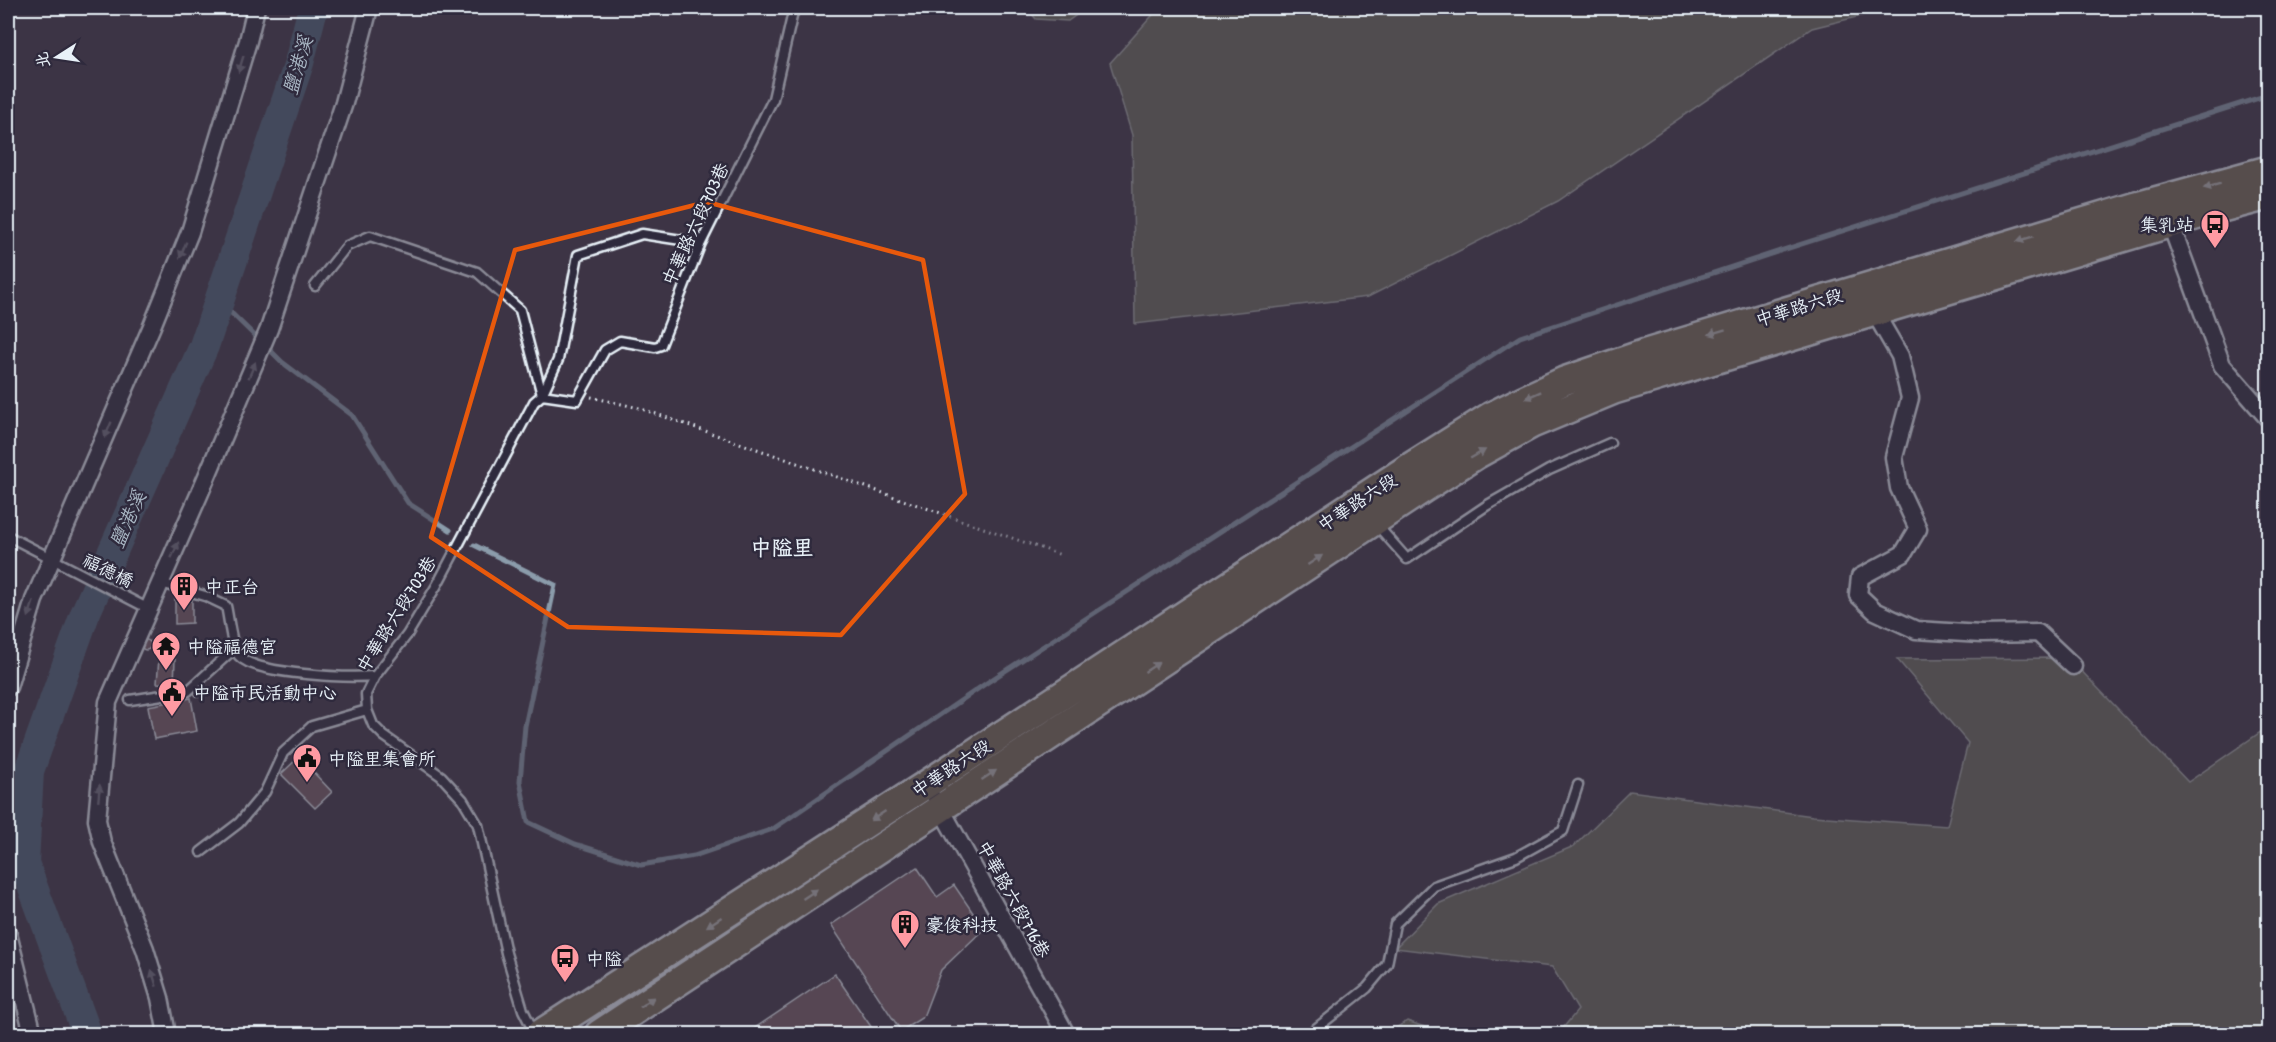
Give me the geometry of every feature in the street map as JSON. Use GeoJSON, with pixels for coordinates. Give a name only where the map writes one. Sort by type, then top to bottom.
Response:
{"type":"FeatureCollection","features":[{"type":"Feature","properties":{"kind":"main road","name":"中華路六段"},"geometry":{"type":"LineString","coordinates":[[599,1035],[934,795],[1407,469],[1491,416],[1564,381],[1646,353],[2115,212],[2268,170]]}},
{"type":"Feature","properties":{"kind":"main road","name":"中華路六段"},"geometry":{"type":"LineString","coordinates":[[540,1035],[934,795],[1476,455],[1532,424],[1614,390],[1662,374],[2268,196]]}},
{"type":"Feature","properties":{"kind":"main road"},"geometry":{"type":"LineString","coordinates":[[2115,212],[2121,238]]}},
{"type":"Feature","properties":{"kind":"street"},"geometry":{"type":"LineString","coordinates":[[8,687],[34,600],[190,232],[256,8]]}},
{"type":"Feature","properties":{"kind":"street"},"geometry":{"type":"LineString","coordinates":[[167,1035],[160,998],[145,949],[102,842],[97,820],[108,702],[269,329],[344,103],[369,8]]}},
{"type":"Feature","properties":{"kind":"street"},"geometry":{"type":"LineString","coordinates":[[2171,225],[2222,365],[2268,418]]}},
{"type":"Feature","properties":{"kind":"street"},"geometry":{"type":"LineString","coordinates":[[1875,313],[1900,356],[1910,398],[1894,457],[1899,488],[1918,529],[1903,554],[1860,577],[1858,595],[1875,611],[1916,630],[1981,634],[2038,633],[2073,666]]}},
{"type":"Feature","properties":{"kind":"street","name":"中華路六段716巷"},"geometry":{"type":"LineString","coordinates":[[934,795],[1066,1035]]}},
{"type":"Feature","properties":{"kind":"street"},"geometry":{"type":"LineString","coordinates":[[8,934],[33,1035]]}},
{"type":"Feature","properties":{"kind":"lane","name":"中華路六段703巷"},"geometry":{"type":"LineString","coordinates":[[580,395],[605,350],[620,341],[655,347],[661,345],[701,243],[774,99],[794,8]]}},
{"type":"Feature","properties":{"kind":"lane","name":"中華路六段703巷"},"geometry":{"type":"LineString","coordinates":[[367,711],[366,694],[375,676],[407,635],[437,585],[534,402],[542,395],[558,360],[578,255],[642,234],[701,243]]}},
{"type":"Feature","properties":{"kind":"lane"},"geometry":{"type":"LineString","coordinates":[[315,286],[346,246],[370,236],[477,272],[520,310],[542,395],[577,400],[580,395]]}},
{"type":"Feature","properties":{"kind":"lane"},"geometry":{"type":"LineString","coordinates":[[1374,521],[1407,559],[1486,506],[1549,470],[1610,443]]}},
{"type":"Feature","properties":{"kind":"lane","name":"福德橋"},"geometry":{"type":"LineString","coordinates":[[8,536],[52,561],[149,609]]}},
{"type":"Feature","properties":{"kind":"lane"},"geometry":{"type":"LineString","coordinates":[[161,583],[205,596],[226,606],[235,648],[239,656],[252,664],[277,670],[325,676],[375,676]]}},
{"type":"Feature","properties":{"kind":"lane"},"geometry":{"type":"LineString","coordinates":[[130,700],[188,691],[235,648]]}},
{"type":"Feature","properties":{"kind":"lane"},"geometry":{"type":"LineString","coordinates":[[201,852],[239,823],[264,792],[283,753],[312,726],[367,711],[373,724],[384,736],[441,776],[463,800],[478,825],[506,953],[523,1010],[535,1035]]}},
{"type":"Feature","properties":{"kind":"lane"},"geometry":{"type":"LineString","coordinates":[[1309,1035],[1367,988],[1388,964],[1395,924],[1434,886],[1516,857],[1563,831],[1578,785]]}},
{"type":"Feature","properties":{"kind":"path"},"geometry":{"type":"LineString","coordinates":[[580,395],[639,408],[1061,555]]}},
{"type":"Feature","properties":{"kind":"highlighted area"},"geometry":{"type":"Polygon","coordinates":[[[707,202],[923,260],[965,494],[841,635],[568,627],[431,537],[515,250],[707,202]]]}},
{"type":"Feature","properties":{"kind":"green space"},"geometry":{"type":"Polygon","coordinates":[[[1027,8],[1086,8],[1068,21],[1036,19],[1027,8]]]}},
{"type":"Feature","properties":{"kind":"green space"},"geometry":{"type":"Polygon","coordinates":[[[1159,8],[1893,8],[1812,28],[1558,201],[1368,297],[1135,324],[1132,135],[1110,63],[1159,8]]]}},
{"type":"Feature","properties":{"kind":"green space"},"geometry":{"type":"Polygon","coordinates":[[[2069,658],[2188,782],[2268,727],[2268,1034],[1558,1034],[1578,1010],[1552,967],[1395,948],[1438,904],[1574,846],[1630,791],[1813,816],[1947,826],[1968,743],[1897,659],[2069,658]]]}},
{"type":"Feature","properties":{"kind":"green space"},"geometry":{"type":"Polygon","coordinates":[[[1407,1021],[1445,1034],[1386,1034],[1407,1021]]]}},
{"type":"Feature","properties":{"kind":"building","name":"中正台"},"geometry":{"type":"Polygon","coordinates":[[[175,598],[192,598],[192,623],[175,624],[175,598]]]}},
{"type":"Feature","properties":{"kind":"building"},"geometry":{"type":"Polygon","coordinates":[[[146,640],[150,641],[150,649],[146,650],[142,649],[141,645],[142,641],[146,640]]]}},
{"type":"Feature","properties":{"kind":"building","name":"中隘福德宮"},"geometry":{"type":"Polygon","coordinates":[[[159,658],[175,659],[174,684],[157,683],[159,658]]]}},
{"type":"Feature","properties":{"kind":"building"},"geometry":{"type":"Polygon","coordinates":[[[199,687],[203,688],[203,696],[199,697],[195,696],[194,692],[195,688],[199,687]]]}},
{"type":"Feature","properties":{"kind":"building","name":"中隘市民活動中心"},"geometry":{"type":"Polygon","coordinates":[[[191,698],[197,731],[154,739],[148,706],[191,698]]]}},
{"type":"Feature","properties":{"kind":"building","name":"中隘里集會所"},"geometry":{"type":"Polygon","coordinates":[[[299,757],[332,792],[315,808],[281,774],[299,757]]]}},
{"type":"Feature","properties":{"kind":"building","name":"豪俊科技"},"geometry":{"type":"Polygon","coordinates":[[[917,867],[937,897],[954,885],[984,929],[941,970],[923,1017],[901,1031],[831,925],[917,867]]]}},
{"type":"Feature","properties":{"kind":"building"},"geometry":{"type":"Polygon","coordinates":[[[835,974],[876,1034],[746,1034],[835,974]]]}},
{"type":"Feature","properties":{"kind":"waterway","name":"鹽港溪"},"geometry":{"type":"LineString","coordinates":[[87,1034],[24,863],[29,771],[85,614],[204,346],[299,63],[313,8]]}},
{"type":"Feature","properties":{"kind":"waterway"},"geometry":{"type":"LineString","coordinates":[[474,545],[555,585],[525,726],[520,781],[528,822],[575,844],[641,865],[694,856],[773,829],[988,682],[1520,337],[1786,249],[2268,95]]}},
{"type":"Feature","properties":{"kind":"waterway"},"geometry":{"type":"LineString","coordinates":[[219,301],[255,336]]}},
{"type":"Feature","properties":{"kind":"waterway"},"geometry":{"type":"LineString","coordinates":[[270,350],[282,362],[352,415],[408,503],[450,530]]}},
{"type":"Feature","properties":{"kind":"place","name":"集乳站"},"geometry":{"type":"Point","coordinates":[2215,250]}},
{"type":"Feature","properties":{"kind":"place","name":"中正台"},"geometry":{"type":"Point","coordinates":[184,612]}},
{"type":"Feature","properties":{"kind":"place","name":"中隘福德宮"},"geometry":{"type":"Point","coordinates":[166,672]}},
{"type":"Feature","properties":{"kind":"place","name":"中隘市民活動中心"},"geometry":{"type":"Point","coordinates":[172,718]}},
{"type":"Feature","properties":{"kind":"place","name":"中隘里集會所"},"geometry":{"type":"Point","coordinates":[307,784]}},
{"type":"Feature","properties":{"kind":"place","name":"豪俊科技"},"geometry":{"type":"Point","coordinates":[905,950]}},
{"type":"Feature","properties":{"kind":"place","name":"中隘"},"geometry":{"type":"Point","coordinates":[565,984]}},
{"type":"Feature","properties":{"kind":"district","name":"中隘里"},"geometry":{"type":"Point","coordinates":[782,547]}}]}
